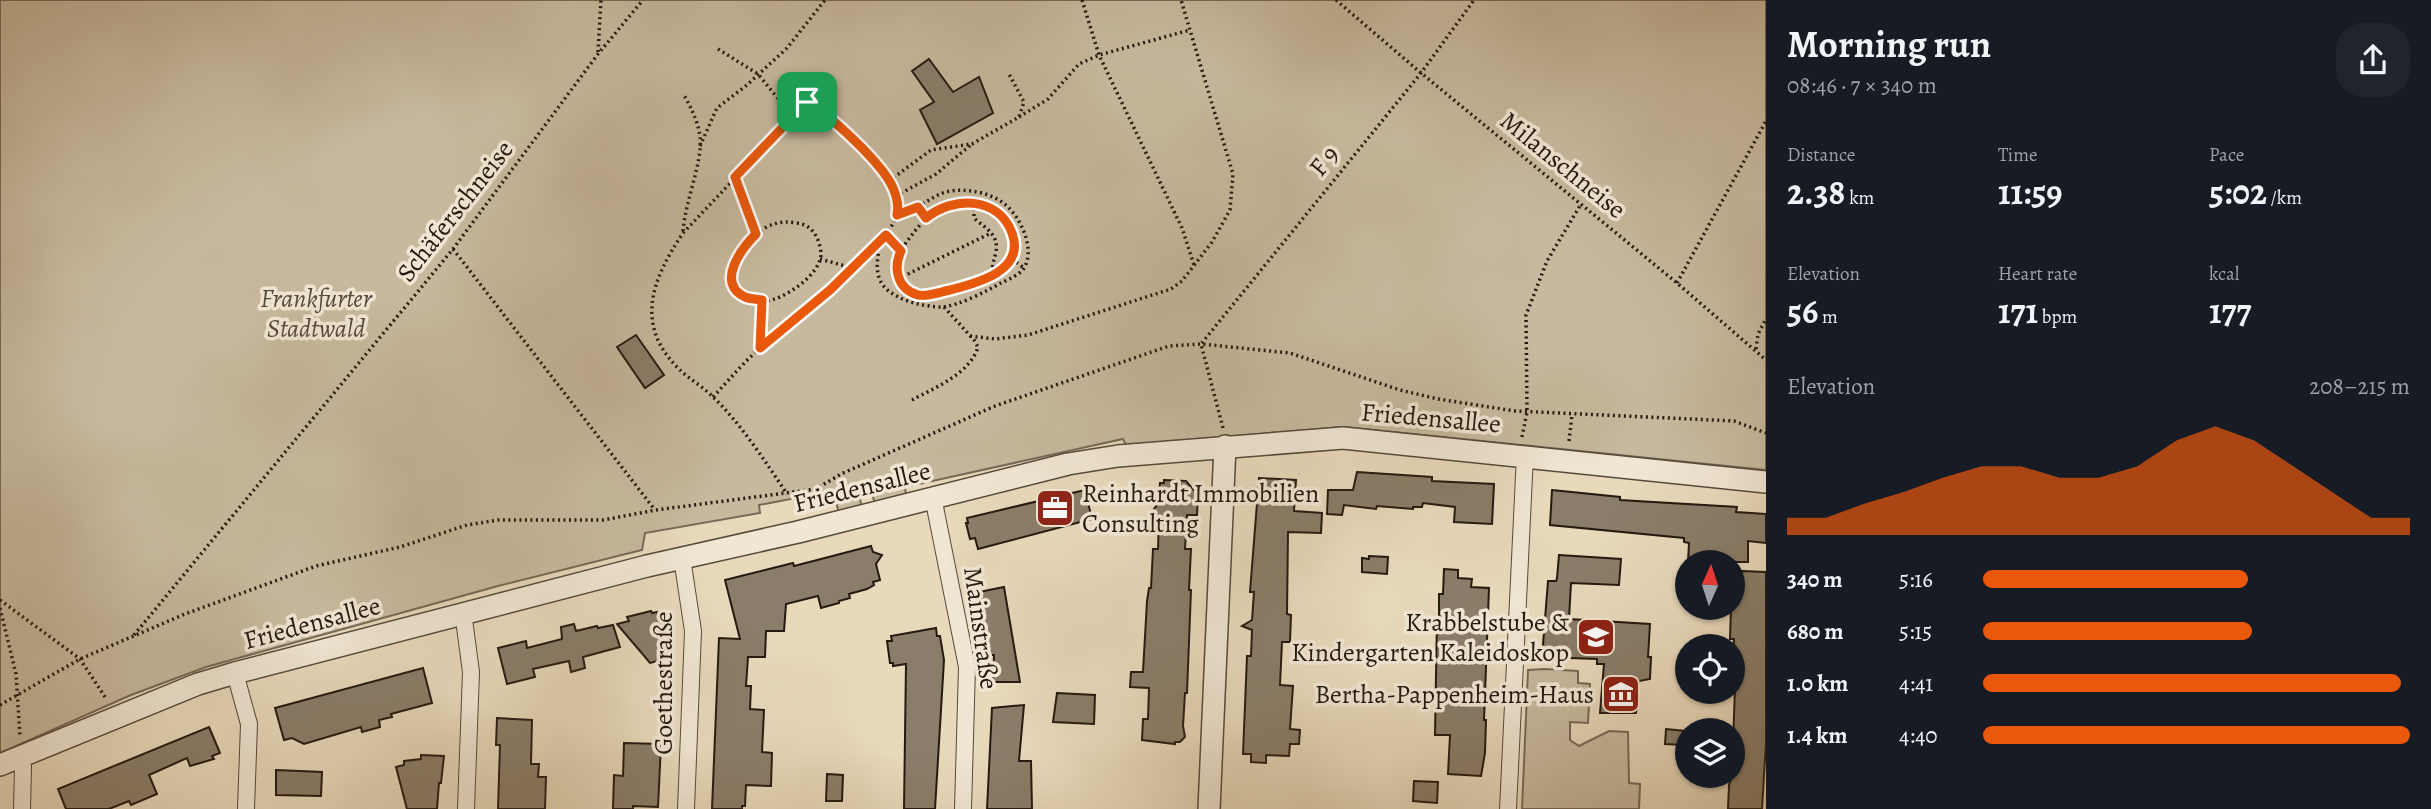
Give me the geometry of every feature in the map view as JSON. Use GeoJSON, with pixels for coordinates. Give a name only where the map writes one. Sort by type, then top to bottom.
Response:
{"type":"FeatureCollection","features":[{"type":"Feature","properties":{"kind":"street","name":"Friedensallee"},"geometry":{"type":"LineString","coordinates":[[0,765],[198,684],[234,673],[463,612],[1092,460],[1225,446],[1343,438],[1766,481]]}},
{"type":"Feature","properties":{"kind":"street"},"geometry":{"type":"LineString","coordinates":[[1209,809],[1225,446]]}},
{"type":"Feature","properties":{"kind":"street"},"geometry":{"type":"LineString","coordinates":[[1508,809],[1525,455]]}},
{"type":"Feature","properties":{"kind":"street","name":"Mainstraße"},"geometry":{"type":"LineString","coordinates":[[933,497],[967,667],[963,809]]}},
{"type":"Feature","properties":{"kind":"street","name":"Goethestraße"},"geometry":{"type":"LineString","coordinates":[[682,558],[693,631],[686,809]]}},
{"type":"Feature","properties":{"kind":"street"},"geometry":{"type":"LineString","coordinates":[[463,612],[471,672],[466,809]]}},
{"type":"Feature","properties":{"kind":"street"},"geometry":{"type":"LineString","coordinates":[[234,673],[249,724],[246,809]]}},
{"type":"Feature","properties":{"kind":"street"},"geometry":{"type":"LineString","coordinates":[[21,756],[22,809]]}},
{"type":"Feature","properties":{"kind":"path"},"geometry":{"type":"LineString","coordinates":[[598,54],[601,0]]}},
{"type":"Feature","properties":{"kind":"path","name":"Schäferschneise"},"geometry":{"type":"LineString","coordinates":[[132,637],[453,249],[598,54],[643,0]]}},
{"type":"Feature","properties":{"kind":"path"},"geometry":{"type":"LineString","coordinates":[[682,233],[700,146],[717,108],[787,48],[825,0]]}},
{"type":"Feature","properties":{"kind":"path"},"geometry":{"type":"LineString","coordinates":[[1082,0],[1099,55],[1182,228],[1194,265]]}},
{"type":"Feature","properties":{"kind":"path"},"geometry":{"type":"LineString","coordinates":[[970,335],[995,339],[1028,335],[1171,289],[1182,281],[1212,242],[1230,210],[1233,174],[1181,0]]}},
{"type":"Feature","properties":{"kind":"path","name":"Milanschneise"},"geometry":{"type":"LineString","coordinates":[[1336,0],[1766,360]]}},
{"type":"Feature","properties":{"kind":"path","name":"F 9"},"geometry":{"type":"LineString","coordinates":[[1201,344],[1421,73],[1474,0]]}},
{"type":"Feature","properties":{"kind":"path"},"geometry":{"type":"LineString","coordinates":[[896,196],[936,174],[972,144],[1048,99],[1079,64],[1099,55],[1190,30]]}},
{"type":"Feature","properties":{"kind":"path"},"geometry":{"type":"LineString","coordinates":[[718,49],[758,74],[793,117]]}},
{"type":"Feature","properties":{"kind":"path"},"geometry":{"type":"LineString","coordinates":[[1009,74],[1024,102],[1019,117]]}},
{"type":"Feature","properties":{"kind":"path"},"geometry":{"type":"LineString","coordinates":[[684,95],[698,127],[700,146]]}},
{"type":"Feature","properties":{"kind":"path"},"geometry":{"type":"LineString","coordinates":[[713,397],[760,348],[830,290],[880,243],[897,215],[899,204],[889,181],[822,110],[807,102],[761,147],[682,233],[658,276],[651,308],[655,328],[664,349],[678,368],[713,397],[764,460],[787,494]]}},
{"type":"Feature","properties":{"kind":"path"},"geometry":{"type":"LineString","coordinates":[[1677,283],[1766,121]]}},
{"type":"Feature","properties":{"kind":"path"},"geometry":{"type":"LineString","coordinates":[[889,181],[931,150],[972,144]]}},
{"type":"Feature","properties":{"kind":"path"},"geometry":{"type":"LineString","coordinates":[[735,177],[756,234]]}},
{"type":"Feature","properties":{"kind":"path"},"geometry":{"type":"LineString","coordinates":[[880,243],[877,266],[884,288],[912,302],[928,305],[944,307],[985,292],[1018,274],[1026,265],[1028,245],[1020,225],[1010,208],[987,194],[947,192],[897,215]]}},
{"type":"Feature","properties":{"kind":"path"},"geometry":{"type":"LineString","coordinates":[[980,193],[974,218],[995,238],[996,248],[991,266],[993,276]]}},
{"type":"Feature","properties":{"kind":"path"},"geometry":{"type":"LineString","coordinates":[[976,203],[994,210],[1008,224],[1015,244],[1012,259],[993,276],[970,285],[928,295],[918,295],[909,290],[898,279],[895,268],[901,251],[926,218],[952,204],[976,203]]}},
{"type":"Feature","properties":{"kind":"path"},"geometry":{"type":"LineString","coordinates":[[1525,455],[1520,444],[1527,412],[1526,315],[1547,261],[1581,204]]}},
{"type":"Feature","properties":{"kind":"path"},"geometry":{"type":"LineString","coordinates":[[918,207],[926,218]]}},
{"type":"Feature","properties":{"kind":"path"},"geometry":{"type":"LineString","coordinates":[[784,221],[802,223],[811,228],[816,236],[822,252],[820,259],[800,285],[787,293],[762,300],[744,296],[735,289],[733,264],[737,255],[756,234],[766,226],[784,221]]}},
{"type":"Feature","properties":{"kind":"path"},"geometry":{"type":"LineString","coordinates":[[898,279],[991,233]]}},
{"type":"Feature","properties":{"kind":"path"},"geometry":{"type":"LineString","coordinates":[[886,235],[901,251]]}},
{"type":"Feature","properties":{"kind":"path"},"geometry":{"type":"LineString","coordinates":[[453,249],[656,510]]}},
{"type":"Feature","properties":{"kind":"path"},"geometry":{"type":"LineString","coordinates":[[820,259],[853,268]]}},
{"type":"Feature","properties":{"kind":"path"},"geometry":{"type":"LineString","coordinates":[[1012,259],[1024,268]]}},
{"type":"Feature","properties":{"kind":"path"},"geometry":{"type":"LineString","coordinates":[[928,295],[928,305]]}},
{"type":"Feature","properties":{"kind":"path"},"geometry":{"type":"LineString","coordinates":[[760,348],[762,300]]}},
{"type":"Feature","properties":{"kind":"path"},"geometry":{"type":"LineString","coordinates":[[912,400],[943,383],[970,363],[978,347],[944,307]]}},
{"type":"Feature","properties":{"kind":"path"},"geometry":{"type":"LineString","coordinates":[[1756,349],[1758,334],[1766,319]]}},
{"type":"Feature","properties":{"kind":"path"},"geometry":{"type":"LineString","coordinates":[[1201,344],[1225,446]]}},
{"type":"Feature","properties":{"kind":"path"},"geometry":{"type":"LineString","coordinates":[[0,705],[80,659],[185,614],[316,566],[400,547],[467,525],[498,520],[603,520],[656,510],[816,489],[841,474],[995,406],[1169,346],[1201,344],[1290,353],[1400,390],[1437,399],[1527,412],[1734,421],[1766,433]]}},
{"type":"Feature","properties":{"kind":"path"},"geometry":{"type":"LineString","coordinates":[[1568,449],[1572,415]]}},
{"type":"Feature","properties":{"kind":"path"},"geometry":{"type":"LineString","coordinates":[[0,600],[80,659],[110,705]]}},
{"type":"Feature","properties":{"kind":"path"},"geometry":{"type":"LineString","coordinates":[[0,608],[19,694],[21,756]]}},
{"type":"Feature","properties":{"kind":"green space","name":"Frankfurter Stadtwald"},"geometry":{"type":"Polygon","coordinates":[[[0,0],[1766,0],[1766,470],[1344,427],[1126,445],[1123,439],[905,487],[906,495],[875,503],[869,486],[857,488],[862,507],[839,513],[833,491],[759,505],[760,513],[645,533],[642,550],[498,586],[206,667],[131,695],[0,753],[0,0]]]}},
{"type":"Feature","properties":{"kind":"green space"},"geometry":{"type":"Polygon","coordinates":[[[1528,670],[1578,671],[1578,683],[1590,684],[1588,723],[1570,722],[1570,740],[1579,746],[1609,731],[1628,732],[1629,783],[1640,784],[1639,809],[1522,809],[1528,670]]]}},
{"type":"Feature","properties":{"kind":"building"},"geometry":{"type":"Polygon","coordinates":[[[929,59],[953,92],[979,77],[993,113],[937,144],[920,110],[934,102],[912,71],[929,59]]]}},
{"type":"Feature","properties":{"kind":"building"},"geometry":{"type":"Polygon","coordinates":[[[636,335],[664,375],[645,388],[617,347],[636,335]]]}},
{"type":"Feature","properties":{"kind":"building"},"geometry":{"type":"Polygon","coordinates":[[[1357,472],[1432,477],[1432,481],[1494,484],[1492,524],[1454,522],[1455,507],[1423,503],[1422,507],[1413,509],[1377,506],[1376,509],[1344,505],[1342,515],[1327,514],[1328,490],[1353,490],[1357,472]]]}},
{"type":"Feature","properties":{"kind":"building"},"geometry":{"type":"Polygon","coordinates":[[[1259,478],[1296,480],[1294,511],[1322,513],[1321,533],[1288,532],[1287,614],[1291,615],[1290,642],[1282,642],[1280,685],[1293,686],[1290,729],[1300,730],[1299,744],[1290,744],[1289,756],[1266,755],[1266,763],[1251,762],[1251,754],[1243,754],[1247,656],[1251,656],[1252,630],[1242,626],[1252,620],[1254,592],[1250,592],[1259,478]]]}},
{"type":"Feature","properties":{"kind":"building"},"geometry":{"type":"Polygon","coordinates":[[[1164,480],[1186,481],[1198,495],[1197,515],[1187,515],[1185,549],[1191,549],[1187,693],[1183,726],[1185,737],[1175,744],[1142,740],[1143,719],[1148,719],[1149,688],[1130,687],[1131,672],[1143,672],[1153,549],[1158,549],[1159,519],[1154,509],[1158,504],[1160,483],[1164,483],[1164,480]]]}},
{"type":"Feature","properties":{"kind":"building"},"geometry":{"type":"Polygon","coordinates":[[[1085,490],[1092,519],[978,549],[975,538],[970,539],[967,518],[1085,490]]]}},
{"type":"Feature","properties":{"kind":"building"},"geometry":{"type":"Polygon","coordinates":[[[1552,490],[1620,497],[1620,500],[1737,507],[1736,512],[1766,514],[1766,543],[1748,541],[1748,562],[1745,562],[1745,550],[1689,550],[1689,543],[1684,542],[1684,538],[1550,525],[1552,490]]]}},
{"type":"Feature","properties":{"kind":"building"},"geometry":{"type":"Polygon","coordinates":[[[871,546],[873,552],[882,555],[876,564],[880,580],[873,582],[874,585],[867,589],[849,594],[850,598],[821,608],[818,596],[786,604],[784,631],[766,631],[765,657],[748,657],[746,686],[751,686],[750,709],[764,710],[762,752],[772,753],[771,786],[746,785],[745,806],[742,806],[742,809],[712,809],[719,638],[740,639],[725,580],[871,546]]]}},
{"type":"Feature","properties":{"kind":"building"},"geometry":{"type":"Polygon","coordinates":[[[1559,555],[1621,559],[1619,585],[1571,583],[1569,619],[1650,624],[1650,679],[1639,681],[1636,713],[1600,713],[1604,664],[1597,664],[1597,659],[1542,657],[1548,581],[1556,581],[1559,555]]]}},
{"type":"Feature","properties":{"kind":"building"},"geometry":{"type":"Polygon","coordinates":[[[1369,556],[1388,557],[1387,574],[1362,572],[1362,558],[1369,559],[1369,556]]]}},
{"type":"Feature","properties":{"kind":"building"},"geometry":{"type":"Polygon","coordinates":[[[1444,569],[1458,570],[1458,578],[1472,579],[1471,587],[1489,588],[1485,753],[1481,776],[1448,774],[1450,735],[1435,735],[1437,617],[1439,594],[1443,594],[1444,569]]]}},
{"type":"Feature","properties":{"kind":"building"},"geometry":{"type":"Polygon","coordinates":[[[1745,571],[1766,572],[1766,743],[1762,809],[1728,809],[1729,788],[1745,788],[1745,718],[1734,718],[1734,704],[1745,704],[1745,634],[1730,634],[1731,620],[1745,620],[1745,571]]]}},
{"type":"Feature","properties":{"kind":"building"},"geometry":{"type":"Polygon","coordinates":[[[1004,587],[1020,682],[993,682],[994,655],[989,655],[979,592],[1004,587]]]}},
{"type":"Feature","properties":{"kind":"building"},"geometry":{"type":"Polygon","coordinates":[[[657,612],[667,656],[650,663],[617,624],[629,621],[627,617],[657,612]]]}},
{"type":"Feature","properties":{"kind":"building"},"geometry":{"type":"Polygon","coordinates":[[[574,624],[576,631],[613,625],[620,647],[583,657],[585,668],[571,672],[569,661],[533,669],[535,677],[507,684],[498,648],[526,641],[527,648],[562,639],[561,627],[574,624]]]}},
{"type":"Feature","properties":{"kind":"building"},"geometry":{"type":"Polygon","coordinates":[[[936,628],[944,660],[935,809],[904,809],[906,664],[893,666],[893,663],[890,663],[887,641],[892,641],[891,636],[936,628]]]}},
{"type":"Feature","properties":{"kind":"building"},"geometry":{"type":"Polygon","coordinates":[[[423,668],[432,703],[391,714],[392,717],[379,720],[380,727],[362,732],[361,727],[304,744],[292,738],[284,740],[275,708],[423,668]]]}},
{"type":"Feature","properties":{"kind":"building"},"geometry":{"type":"Polygon","coordinates":[[[1057,693],[1095,695],[1094,724],[1053,722],[1057,693]]]}},
{"type":"Feature","properties":{"kind":"building"},"geometry":{"type":"Polygon","coordinates":[[[1024,705],[1019,761],[1031,761],[1032,809],[987,809],[992,708],[1024,705]]]}},
{"type":"Feature","properties":{"kind":"building"},"geometry":{"type":"Polygon","coordinates":[[[497,718],[532,720],[531,764],[539,764],[538,777],[546,777],[545,809],[498,809],[500,745],[496,745],[497,718]]]}},
{"type":"Feature","properties":{"kind":"building"},"geometry":{"type":"Polygon","coordinates":[[[209,727],[220,753],[212,756],[214,759],[190,766],[187,758],[149,775],[157,794],[131,805],[129,801],[109,809],[66,809],[58,789],[209,727]]]}},
{"type":"Feature","properties":{"kind":"building"},"geometry":{"type":"Polygon","coordinates":[[[1666,729],[1675,730],[1675,745],[1665,744],[1666,729]]]}},
{"type":"Feature","properties":{"kind":"building"},"geometry":{"type":"Polygon","coordinates":[[[624,743],[661,744],[658,807],[633,806],[633,809],[613,809],[614,775],[623,776],[624,743]]]}},
{"type":"Feature","properties":{"kind":"building"},"geometry":{"type":"Polygon","coordinates":[[[421,755],[444,756],[437,809],[407,809],[396,767],[404,765],[404,761],[421,759],[421,755]]]}},
{"type":"Feature","properties":{"kind":"building"},"geometry":{"type":"Polygon","coordinates":[[[276,770],[322,772],[321,796],[276,795],[276,770]]]}},
{"type":"Feature","properties":{"kind":"building"},"geometry":{"type":"Polygon","coordinates":[[[827,774],[843,775],[842,801],[826,801],[827,774]]]}},
{"type":"Feature","properties":{"kind":"building"},"geometry":{"type":"Polygon","coordinates":[[[1414,781],[1438,782],[1437,803],[1413,801],[1414,781]]]}},
{"type":"Feature","properties":{"kind":"place","name":"Reinhardt Immobilien Consulting"},"geometry":{"type":"Point","coordinates":[1055,508]}},
{"type":"Feature","properties":{"kind":"place","name":"Krabbelstube & Kindergarten Kaleidoskop"},"geometry":{"type":"Point","coordinates":[1596,637]}},
{"type":"Feature","properties":{"kind":"place","name":"Bertha-Pappenheim-Haus"},"geometry":{"type":"Point","coordinates":[1621,694]}},
{"type":"Feature","properties":{"kind":"route"},"geometry":{"type":"LineString","coordinates":[[807,102],[822,110],[873,161],[892,186],[899,204],[897,215],[918,207],[926,218],[942,207],[965,202],[986,206],[1008,224],[1015,244],[1012,259],[993,276],[970,285],[918,295],[898,279],[895,268],[901,251],[886,235],[830,290],[760,348],[762,300],[744,296],[735,289],[733,278],[733,264],[737,255],[756,234],[735,177],[807,102]]}}]}
